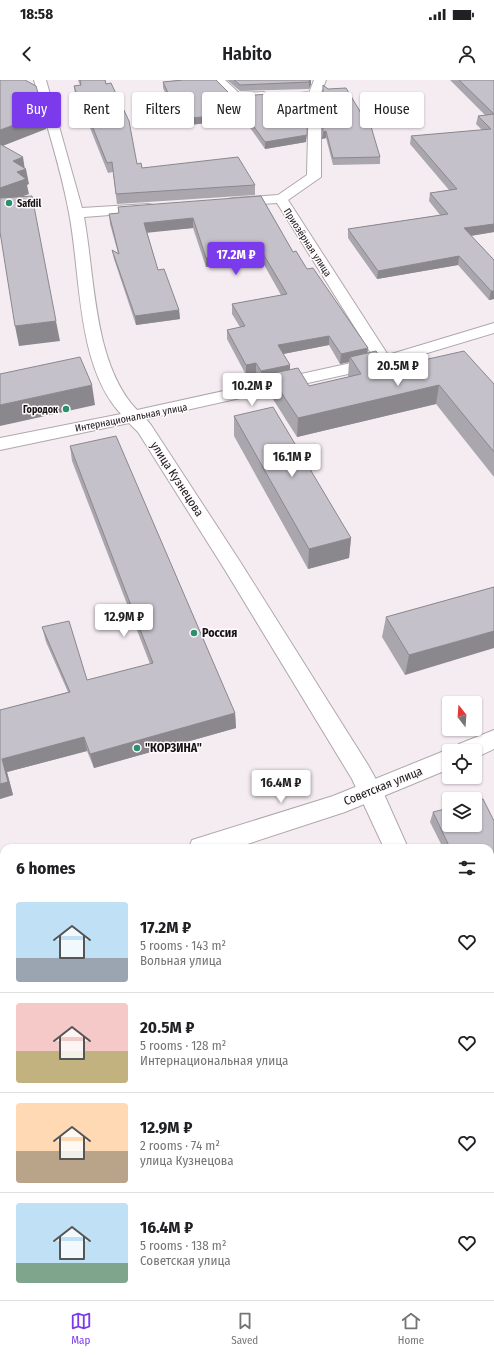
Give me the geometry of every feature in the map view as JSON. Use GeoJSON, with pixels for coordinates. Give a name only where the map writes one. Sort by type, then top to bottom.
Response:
{"type":"FeatureCollection","features":[{"type":"Feature","properties":{"kind":"street","name":"улица Кузнецова"},"geometry":{"type":"LineString","coordinates":[[40,80],[76,213],[97,350],[102,367],[114,393],[132,418],[145,429],[224,552],[371,792],[394,844]]}},
{"type":"Feature","properties":{"kind":"street"},"geometry":{"type":"LineString","coordinates":[[218,80],[236,97],[263,96]]}},
{"type":"Feature","properties":{"kind":"street","name":"Приозёрная улица"},"geometry":{"type":"LineString","coordinates":[[315,92],[320,80]]}},
{"type":"Feature","properties":{"kind":"street","name":"Приозёрная улица"},"geometry":{"type":"LineString","coordinates":[[315,128],[314,177],[281,199],[384,361]]}},
{"type":"Feature","properties":{"kind":"street"},"geometry":{"type":"LineString","coordinates":[[218,204],[281,199]]}},
{"type":"Feature","properties":{"kind":"street"},"geometry":{"type":"LineString","coordinates":[[76,213],[164,207]]}},
{"type":"Feature","properties":{"kind":"street","name":"Интернациональная улица"},"geometry":{"type":"LineString","coordinates":[[0,444],[132,418],[384,361],[445,344],[494,328]]}},
{"type":"Feature","properties":{"kind":"street"},"geometry":{"type":"LineString","coordinates":[[482,744],[494,739]]}},
{"type":"Feature","properties":{"kind":"street","name":"Советская улица"},"geometry":{"type":"LineString","coordinates":[[213,844],[371,792],[442,762]]}},
{"type":"Feature","properties":{"kind":"building"},"geometry":{"type":"Polygon","coordinates":[[[0,80],[25,80],[36,86],[38,92],[12,92],[12,126],[0,130],[0,80]]]}},
{"type":"Feature","properties":{"kind":"building"},"geometry":{"type":"Polygon","coordinates":[[[80,80],[105,80],[106,84],[111,83],[115,92],[76,92],[74,86],[81,85],[80,80]]]}},
{"type":"Feature","properties":{"kind":"building"},"geometry":{"type":"Polygon","coordinates":[[[183,80],[216,80],[228,92],[202,92],[202,117],[194,118],[194,92],[168,92],[163,82],[183,80]]]}},
{"type":"Feature","properties":{"kind":"building"},"geometry":{"type":"Polygon","coordinates":[[[234,80],[310,80],[309,82],[240,85],[234,80]]]}},
{"type":"Feature","properties":{"kind":"building"},"geometry":{"type":"Polygon","coordinates":[[[459,80],[494,80],[494,114],[459,80]]]}},
{"type":"Feature","properties":{"kind":"building"},"geometry":{"type":"Polygon","coordinates":[[[323,85],[328,89],[346,88],[348,92],[323,92],[323,85]]]}},
{"type":"Feature","properties":{"kind":"building"},"geometry":{"type":"Polygon","coordinates":[[[263,94],[263,128],[307,128],[307,135],[265,142],[255,128],[255,95],[263,94]]]}},
{"type":"Feature","properties":{"kind":"building"},"geometry":{"type":"Polygon","coordinates":[[[352,98],[360,111],[360,128],[371,128],[380,157],[333,158],[326,131],[323,132],[323,128],[352,128],[352,98]]]}},
{"type":"Feature","properties":{"kind":"building"},"geometry":{"type":"Polygon","coordinates":[[[124,110],[129,121],[137,164],[141,163],[142,168],[238,157],[255,185],[116,194],[112,162],[107,163],[93,128],[124,128],[124,110]]]}},
{"type":"Feature","properties":{"kind":"building"},"geometry":{"type":"Polygon","coordinates":[[[494,114],[494,224],[464,228],[494,260],[494,291],[491,291],[459,256],[378,271],[348,229],[448,214],[430,193],[457,189],[411,136],[491,129],[478,116],[494,114]]]}},
{"type":"Feature","properties":{"kind":"building"},"geometry":{"type":"Polygon","coordinates":[[[0,144],[23,157],[13,161],[26,169],[17,172],[26,179],[0,188],[0,144]]]}},
{"type":"Feature","properties":{"kind":"building"},"geometry":{"type":"Polygon","coordinates":[[[32,196],[56,321],[15,326],[0,232],[0,198],[32,196]]]}},
{"type":"Feature","properties":{"kind":"building"},"geometry":{"type":"Polygon","coordinates":[[[261,196],[293,252],[296,251],[307,269],[313,268],[368,348],[341,354],[329,336],[278,345],[290,365],[261,371],[256,363],[246,365],[227,330],[245,326],[232,304],[287,294],[262,252],[206,258],[193,218],[144,223],[158,270],[164,269],[179,310],[135,316],[112,250],[119,254],[109,214],[119,213],[118,207],[261,196]]]}},
{"type":"Feature","properties":{"kind":"building"},"geometry":{"type":"Polygon","coordinates":[[[376,351],[388,368],[464,351],[494,384],[494,452],[439,385],[298,418],[269,374],[298,368],[309,386],[361,374],[350,357],[376,351]]]}},
{"type":"Feature","properties":{"kind":"building"},"geometry":{"type":"Polygon","coordinates":[[[80,357],[92,385],[0,405],[0,374],[80,357]]]}},
{"type":"Feature","properties":{"kind":"building"},"geometry":{"type":"Polygon","coordinates":[[[273,407],[351,538],[309,549],[234,416],[273,407]]]}},
{"type":"Feature","properties":{"kind":"building"},"geometry":{"type":"Polygon","coordinates":[[[116,436],[235,713],[90,754],[84,737],[2,759],[8,782],[0,784],[0,710],[70,692],[42,627],[69,621],[87,680],[153,663],[70,446],[116,436]]]}},
{"type":"Feature","properties":{"kind":"building"},"geometry":{"type":"Polygon","coordinates":[[[494,587],[494,631],[409,655],[386,617],[494,587]]]}},
{"type":"Feature","properties":{"kind":"building"},"geometry":{"type":"Polygon","coordinates":[[[483,799],[494,821],[494,844],[448,844],[442,832],[482,832],[483,799]]]}},
{"type":"Feature","properties":{"kind":"building"},"geometry":{"type":"Polygon","coordinates":[[[442,810],[442,831],[433,812],[442,810]]]}},
{"type":"Feature","properties":{"kind":"place","name":"Safdil"},"geometry":{"type":"Point","coordinates":[9,203]}},
{"type":"Feature","properties":{"kind":"place","name":"Городок"},"geometry":{"type":"Point","coordinates":[66,409]}},
{"type":"Feature","properties":{"kind":"place","name":"Россия"},"geometry":{"type":"Point","coordinates":[194,633]}},
{"type":"Feature","properties":{"kind":"place","name":"\"КОРЗИНА\""},"geometry":{"type":"Point","coordinates":[137,748]}}]}
